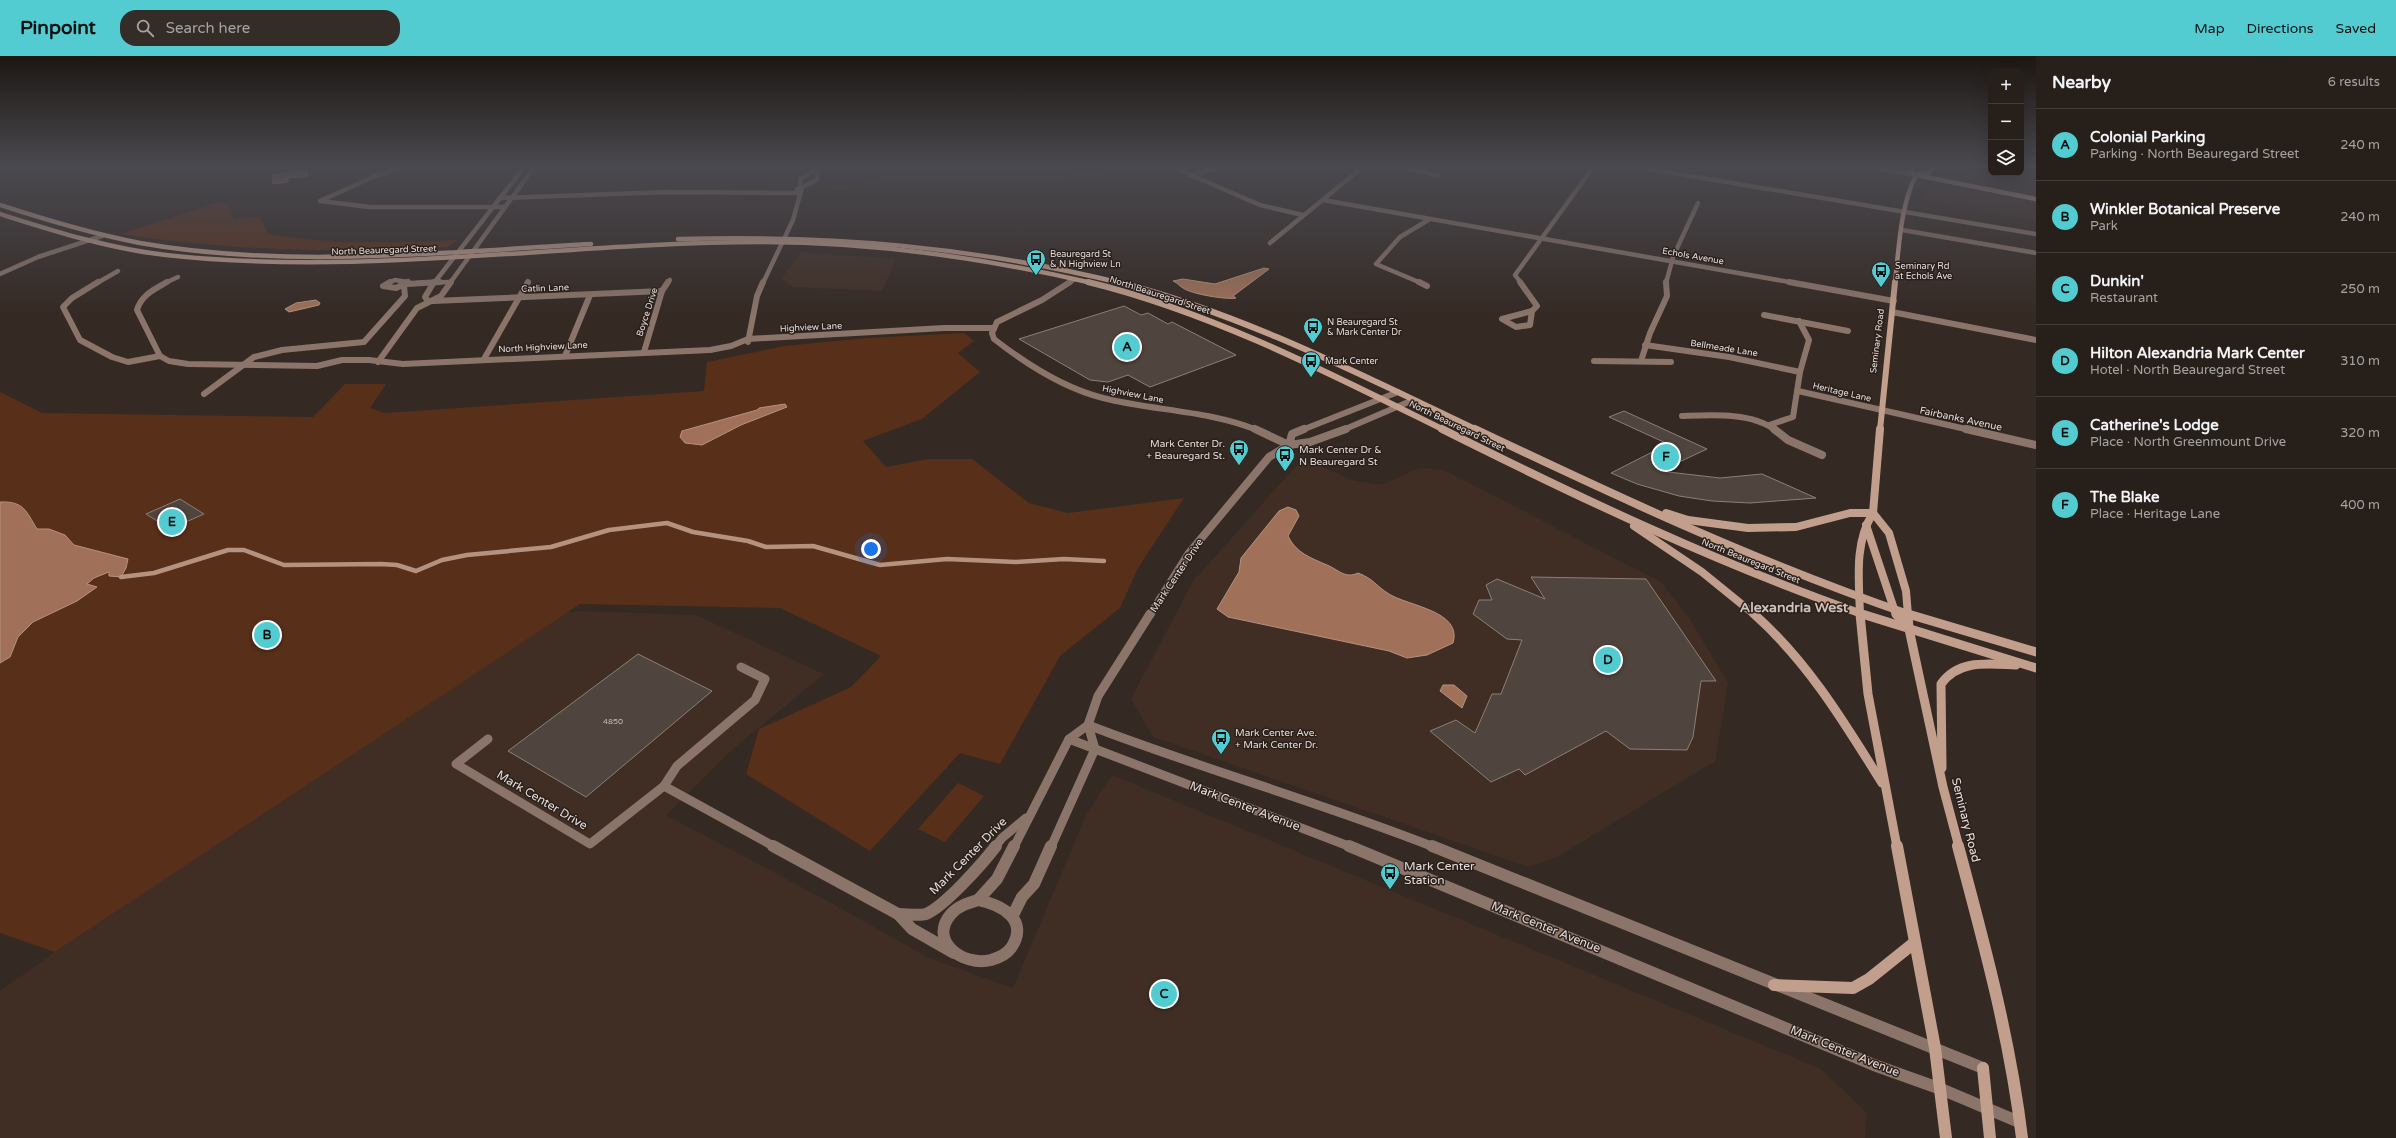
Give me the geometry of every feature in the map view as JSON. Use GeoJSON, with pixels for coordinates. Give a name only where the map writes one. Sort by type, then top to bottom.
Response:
{"type":"FeatureCollection","features":[{"type":"Feature","properties":{"kind":"main road","name":"North Beauregard Street"},"geometry":{"type":"LineString","coordinates":[[8,216],[88,240],[164,254],[258,261],[350,262],[654,245],[782,243],[908,250],[1002,264],[1075,279],[1151,301],[1215,323],[1396,407],[1606,509],[1776,583],[1908,629],[2036,668]]}},
{"type":"Feature","properties":{"kind":"main road","name":"North Beauregard Street"},"geometry":{"type":"LineString","coordinates":[[38,216],[102,236],[162,246],[275,254],[374,255],[674,239],[786,236],[878,241],[971,251],[1030,262],[1102,278],[1153,292],[1218,314],[1398,392],[1628,502],[1858,597],[2036,652]]}},
{"type":"Feature","properties":{"kind":"main road","name":"Seminary Road"},"geometry":{"type":"LineString","coordinates":[[1905,216],[1892,312],[1874,513],[1889,533],[1906,591],[1908,629],[1943,787],[1998,998],[2015,1079],[2022,1138]]}},
{"type":"Feature","properties":{"kind":"main road"},"geometry":{"type":"LineString","coordinates":[[1628,502],[1688,520],[1748,528],[1796,527],[1850,513],[1874,513]]}},
{"type":"Feature","properties":{"kind":"main road"},"geometry":{"type":"LineString","coordinates":[[1606,509],[1695,566],[1724,588],[1775,633],[1815,682],[1884,786]]}},
{"type":"Feature","properties":{"kind":"main road"},"geometry":{"type":"LineString","coordinates":[[1874,513],[1866,524],[1858,559],[1858,612],[1868,694],[1884,786],[1935,1048],[1946,1138]]}},
{"type":"Feature","properties":{"kind":"main road"},"geometry":{"type":"LineString","coordinates":[[1866,524],[1894,608],[1898,618],[1908,629]]}},
{"type":"Feature","properties":{"kind":"main road"},"geometry":{"type":"LineString","coordinates":[[1943,787],[1941,684],[1946,675],[1960,667],[1985,664],[2024,665]]}},
{"type":"Feature","properties":{"kind":"main road"},"geometry":{"type":"LineString","coordinates":[[1774,985],[1853,988],[1869,979],[1914,943]]}},
{"type":"Feature","properties":{"kind":"main road"},"geometry":{"type":"LineString","coordinates":[[1983,1068],[1990,1138]]}},
{"type":"Feature","properties":{"kind":"street"},"geometry":{"type":"LineString","coordinates":[[428,301],[425,297],[434,283],[485,216]]}},
{"type":"Feature","properties":{"kind":"street"},"geometry":{"type":"LineString","coordinates":[[378,362],[417,308],[428,301],[441,296],[497,216]]}},
{"type":"Feature","properties":{"kind":"street"},"geometry":{"type":"LineString","coordinates":[[748,339],[757,296],[794,216]]}},
{"type":"Feature","properties":{"kind":"street"},"geometry":{"type":"LineString","coordinates":[[1270,243],[1301,216]]}},
{"type":"Feature","properties":{"kind":"street","name":"Echols Avenue"},"geometry":{"type":"LineString","coordinates":[[1416,216],[1894,301]]}},
{"type":"Feature","properties":{"kind":"street"},"geometry":{"type":"LineString","coordinates":[[1532,311],[1530,325],[1524,327],[1516,327],[1502,319],[1532,311],[1537,306],[1515,275],[1559,216]]}},
{"type":"Feature","properties":{"kind":"street"},"geometry":{"type":"LineString","coordinates":[[1641,361],[1645,345],[1667,296],[1666,281],[1673,262],[1672,257],[1692,216]]}},
{"type":"Feature","properties":{"kind":"street"},"geometry":{"type":"LineString","coordinates":[[1933,216],[2036,234]]}},
{"type":"Feature","properties":{"kind":"street"},"geometry":{"type":"LineString","coordinates":[[1427,286],[1376,264],[1400,237],[1430,219]]}},
{"type":"Feature","properties":{"kind":"street"},"geometry":{"type":"LineString","coordinates":[[1902,230],[2036,253]]}},
{"type":"Feature","properties":{"kind":"street"},"geometry":{"type":"LineString","coordinates":[[0,274],[38,257],[102,236]]}},
{"type":"Feature","properties":{"kind":"street"},"geometry":{"type":"LineString","coordinates":[[118,272],[72,298],[63,308],[80,340],[112,357],[128,362],[160,356],[142,320],[137,305],[145,296],[178,277]]}},
{"type":"Feature","properties":{"kind":"street"},"geometry":{"type":"LineString","coordinates":[[994,328],[996,322],[1042,300],[1075,279]]}},
{"type":"Feature","properties":{"kind":"street"},"geometry":{"type":"LineString","coordinates":[[204,394],[254,357],[276,351],[364,342],[397,294],[408,281],[399,280],[387,282],[383,286],[397,294],[406,294],[405,285]]}},
{"type":"Feature","properties":{"kind":"street","name":"Boyce Drive"},"geometry":{"type":"LineString","coordinates":[[644,352],[662,291],[670,280]]}},
{"type":"Feature","properties":{"kind":"street"},"geometry":{"type":"LineString","coordinates":[[405,285],[450,282]]}},
{"type":"Feature","properties":{"kind":"street"},"geometry":{"type":"LineString","coordinates":[[484,359],[528,282]]}},
{"type":"Feature","properties":{"kind":"street","name":"Catlin Lane"},"geometry":{"type":"LineString","coordinates":[[428,301],[662,291]]}},
{"type":"Feature","properties":{"kind":"street"},"geometry":{"type":"LineString","coordinates":[[566,356],[590,295]]}},
{"type":"Feature","properties":{"kind":"street"},"geometry":{"type":"LineString","coordinates":[[1892,312],[2036,340]]}},
{"type":"Feature","properties":{"kind":"street"},"geometry":{"type":"LineString","coordinates":[[1764,315],[1848,331]]}},
{"type":"Feature","properties":{"kind":"street","name":"Heritage Lane"},"geometry":{"type":"LineString","coordinates":[[1769,424],[1793,417],[1800,372],[1809,340],[1799,321]]}},
{"type":"Feature","properties":{"kind":"street","name":"Highview Lane"},"geometry":{"type":"LineString","coordinates":[[748,339],[944,328],[994,328],[992,333],[994,339],[1007,349],[1066,384],[1088,394],[1118,402],[1206,414],[1236,422],[1261,431],[1289,445]]}},
{"type":"Feature","properties":{"kind":"street","name":"North Highview Lane"},"geometry":{"type":"LineString","coordinates":[[160,356],[163,359],[177,363],[240,366],[365,365],[378,362],[403,364],[644,352],[710,350],[721,352],[734,350],[748,343],[748,339]]}},
{"type":"Feature","properties":{"kind":"street","name":"Bellmeade Lane"},"geometry":{"type":"LineString","coordinates":[[1645,345],[1729,357],[1800,372]]}},
{"type":"Feature","properties":{"kind":"street"},"geometry":{"type":"LineString","coordinates":[[1594,361],[1671,362]]}},
{"type":"Feature","properties":{"kind":"street","name":"Heritage Lane"},"geometry":{"type":"LineString","coordinates":[[1798,391],[1882,411]]}},
{"type":"Feature","properties":{"kind":"street","name":"Mark Center Drive"},"geometry":{"type":"LineString","coordinates":[[1289,445],[1292,434],[1398,392]]}},
{"type":"Feature","properties":{"kind":"street","name":"Mark Center Drive"},"geometry":{"type":"LineString","coordinates":[[978,900],[997,879],[1069,738],[1088,725],[1098,696],[1189,552],[1269,457],[1289,445],[1310,442],[1413,400]]}},
{"type":"Feature","properties":{"kind":"street","name":"Fairbanks Avenue"},"geometry":{"type":"LineString","coordinates":[[1882,411],[2036,445]]}},
{"type":"Feature","properties":{"kind":"street","name":"Heritage Lane"},"geometry":{"type":"LineString","coordinates":[[1682,416],[1730,415],[1769,424],[1788,440],[1822,455]]}},
{"type":"Feature","properties":{"kind":"street"},"geometry":{"type":"LineString","coordinates":[[2028,443],[2036,451]]}},
{"type":"Feature","properties":{"kind":"street","name":"Mark Center Drive"},"geometry":{"type":"LineString","coordinates":[[488,740],[456,764],[590,844],[664,786],[677,766],[755,700],[765,679],[741,667]]}},
{"type":"Feature","properties":{"kind":"street"},"geometry":{"type":"LineString","coordinates":[[1013,915],[1022,897],[1034,884],[1095,749],[1088,725]]}},
{"type":"Feature","properties":{"kind":"street","name":"Mark Center Avenue"},"geometry":{"type":"LineString","coordinates":[[1088,725],[1148,748],[1356,816],[1576,902],[1774,985],[1983,1068]]}},
{"type":"Feature","properties":{"kind":"street","name":"Mark Center Avenue"},"geometry":{"type":"LineString","coordinates":[[1069,738],[1347,845],[1874,1065],[1941,1089],[2020,1122]]}},
{"type":"Feature","properties":{"kind":"street","name":"Mark Center Drive"},"geometry":{"type":"LineString","coordinates":[[664,786],[898,914],[912,929],[954,953]]}},
{"type":"Feature","properties":{"kind":"street","name":"Mark Center Drive"},"geometry":{"type":"LineString","coordinates":[[898,914],[925,914],[945,900],[985,860],[1002,838],[1030,815]]}},
{"type":"Feature","properties":{"kind":"street"},"geometry":{"type":"LineString","coordinates":[[978,900],[998,903],[1013,915],[1017,924],[1015,941],[1003,956],[988,961],[972,962],[962,959],[954,953],[944,937],[947,919],[960,906],[978,900]]}},
{"type":"Feature","properties":{"kind":"shaded area"},"geometry":{"type":"Polygon","coordinates":[[[175,216],[233,216],[234,219],[260,217],[268,234],[292,238],[339,242],[458,240],[447,247],[324,250],[203,244],[121,234],[175,216]]]}},
{"type":"Feature","properties":{"kind":"shaded area"},"geometry":{"type":"Polygon","coordinates":[[[2013,216],[2036,216],[2036,221],[2013,216]]]}},
{"type":"Feature","properties":{"kind":"shaded area"},"geometry":{"type":"Polygon","coordinates":[[[801,252],[896,259],[882,291],[794,287],[781,279],[801,252]]]}},
{"type":"Feature","properties":{"kind":"shaded area"},"geometry":{"type":"Polygon","coordinates":[[[1264,268],[1269,269],[1233,296],[1236,298],[1217,297],[1193,292],[1183,288],[1173,281],[1183,279],[1215,284],[1264,268]]]}},
{"type":"Feature","properties":{"kind":"shaded area"},"geometry":{"type":"Polygon","coordinates":[[[316,300],[320,303],[319,305],[289,312],[285,309],[296,303],[316,300]]]}},
{"type":"Feature","properties":{"kind":"shaded area"},"geometry":{"type":"Polygon","coordinates":[[[964,333],[974,341],[958,353],[980,372],[922,419],[863,441],[886,467],[928,459],[972,459],[1029,503],[1068,513],[1184,498],[1138,568],[1120,608],[1060,656],[1000,764],[960,753],[870,851],[746,774],[759,729],[851,687],[881,656],[780,608],[580,604],[55,952],[0,933],[0,392],[42,413],[313,417],[345,384],[386,384],[370,408],[385,413],[704,391],[707,362],[784,346],[867,338],[964,333]]]}},
{"type":"Feature","properties":{"kind":"shaded area"},"geometry":{"type":"Polygon","coordinates":[[[785,404],[787,407],[741,425],[702,445],[685,443],[680,437],[682,431],[757,410],[759,408],[785,404]]]}},
{"type":"Feature","properties":{"kind":"shaded area"},"geometry":{"type":"Polygon","coordinates":[[[1298,464],[1316,464],[1352,480],[1381,485],[1420,468],[1444,470],[1661,582],[1691,621],[1728,683],[1715,761],[1559,856],[1529,867],[1153,737],[1131,699],[1193,581],[1298,464]]]}},
{"type":"Feature","properties":{"kind":"shaded area"},"geometry":{"type":"Polygon","coordinates":[[[0,502],[8,502],[19,505],[27,512],[37,529],[49,529],[65,535],[74,545],[128,559],[126,568],[121,577],[109,576],[109,572],[94,578],[87,584],[97,587],[77,601],[33,622],[18,637],[10,657],[0,663],[0,502]]]}},
{"type":"Feature","properties":{"kind":"shaded area"},"geometry":{"type":"Polygon","coordinates":[[[1288,507],[1296,510],[1299,516],[1288,536],[1295,547],[1310,557],[1342,573],[1353,575],[1358,573],[1363,575],[1389,594],[1432,611],[1442,617],[1450,624],[1454,632],[1453,643],[1427,655],[1407,658],[1389,651],[1228,617],[1217,609],[1239,572],[1241,558],[1279,511],[1288,507]]]}},
{"type":"Feature","properties":{"kind":"shaded area"},"geometry":{"type":"Polygon","coordinates":[[[580,611],[696,615],[824,674],[727,754],[666,815],[826,900],[929,958],[1013,988],[1087,813],[1112,775],[1821,1069],[1866,1112],[1865,1138],[0,1138],[0,991],[55,952],[565,613],[580,611]]]}},
{"type":"Feature","properties":{"kind":"shaded area"},"geometry":{"type":"Polygon","coordinates":[[[1443,685],[1454,685],[1467,696],[1462,708],[1440,691],[1443,685]]]}},
{"type":"Feature","properties":{"kind":"shaded area"},"geometry":{"type":"Polygon","coordinates":[[[958,783],[984,796],[945,842],[918,829],[958,783]]]}},
{"type":"Feature","properties":{"kind":"building"},"geometry":{"type":"Polygon","coordinates":[[[1124,306],[1141,315],[1148,313],[1168,324],[1172,322],[1236,355],[1150,387],[1128,375],[1108,382],[1090,380],[1019,339],[1124,306]]]}},
{"type":"Feature","properties":{"kind":"building"},"geometry":{"type":"Polygon","coordinates":[[[1624,411],[1707,449],[1660,471],[1720,478],[1762,474],[1816,498],[1750,503],[1712,501],[1679,496],[1637,484],[1611,473],[1668,444],[1609,417],[1624,411]]]}},
{"type":"Feature","properties":{"kind":"building"},"geometry":{"type":"Polygon","coordinates":[[[180,499],[204,514],[170,529],[146,514],[180,499]]]}},
{"type":"Feature","properties":{"kind":"building"},"geometry":{"type":"Polygon","coordinates":[[[1531,577],[1646,579],[1716,681],[1701,681],[1693,737],[1687,750],[1630,749],[1606,731],[1525,775],[1519,769],[1491,782],[1430,731],[1456,720],[1475,733],[1492,694],[1501,694],[1522,640],[1507,639],[1473,614],[1479,600],[1492,600],[1486,585],[1497,579],[1545,599],[1531,577]]]}},
{"type":"Feature","properties":{"kind":"building"},"geometry":{"type":"Polygon","coordinates":[[[638,654],[712,691],[586,797],[508,751],[638,654]]]}},
{"type":"Feature","properties":{"kind":"waterway"},"geometry":{"type":"LineString","coordinates":[[121,577],[154,573],[228,550],[244,550],[284,565],[381,564],[397,565],[416,571],[442,560],[467,555],[551,547],[609,530],[667,523],[693,532],[748,541],[766,547],[813,546],[880,565],[947,559],[1016,562],[1064,559],[1104,561]]}},
{"type":"Feature","properties":{"kind":"place","name":"Beauregard St & N Highview Ln"},"geometry":{"type":"Point","coordinates":[1036,276]}},
{"type":"Feature","properties":{"kind":"place","name":"Seminary Rd at Echols Ave"},"geometry":{"type":"Point","coordinates":[1881,288]}},
{"type":"Feature","properties":{"kind":"place","name":"N Beauregard St & Mark Center Dr"},"geometry":{"type":"Point","coordinates":[1313,344]}},
{"type":"Feature","properties":{"kind":"place","name":"Colonial Parking"},"geometry":{"type":"Point","coordinates":[1127,347]}},
{"type":"Feature","properties":{"kind":"place","name":"Mark Center"},"geometry":{"type":"Point","coordinates":[1311,378]}},
{"type":"Feature","properties":{"kind":"place","name":"The Blake"},"geometry":{"type":"Point","coordinates":[1666,457]}},
{"type":"Feature","properties":{"kind":"place","name":"Mark Center Dr. + Beauregard St."},"geometry":{"type":"Point","coordinates":[1239,466]}},
{"type":"Feature","properties":{"kind":"place","name":"Mark Center Dr & N Beauregard St"},"geometry":{"type":"Point","coordinates":[1285,472]}},
{"type":"Feature","properties":{"kind":"place","name":"Catherine's Lodge"},"geometry":{"type":"Point","coordinates":[172,522]}},
{"type":"Feature","properties":{"kind":"place","name":"Winkler Botanical Preserve"},"geometry":{"type":"Point","coordinates":[267,635]}},
{"type":"Feature","properties":{"kind":"place","name":"Hilton Alexandria Mark Center"},"geometry":{"type":"Point","coordinates":[1608,660]}},
{"type":"Feature","properties":{"kind":"place","name":"Mark Center Ave. + Mark Center Dr."},"geometry":{"type":"Point","coordinates":[1221,755]}},
{"type":"Feature","properties":{"kind":"place","name":"Mark Center Station"},"geometry":{"type":"Point","coordinates":[1390,890]}},
{"type":"Feature","properties":{"kind":"place","name":"Dunkin'"},"geometry":{"type":"Point","coordinates":[1164,994]}},
{"type":"Feature","properties":{"kind":"district","name":"Alexandria West"},"geometry":{"type":"Point","coordinates":[1794,607]}}]}
